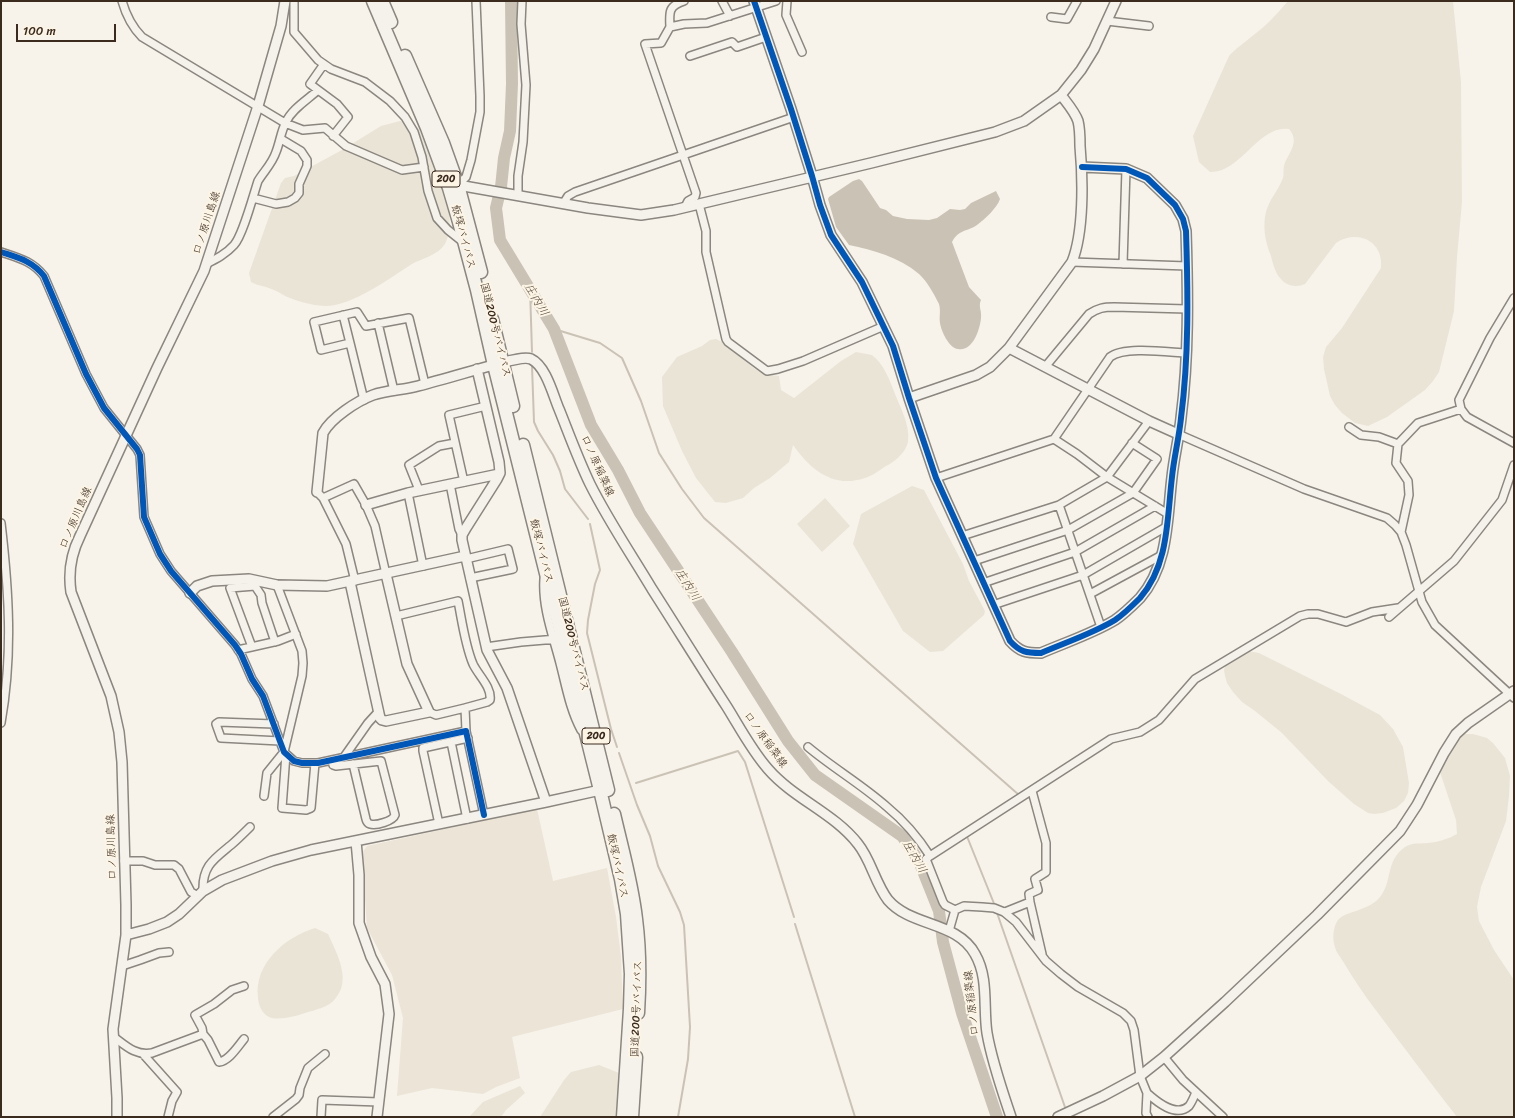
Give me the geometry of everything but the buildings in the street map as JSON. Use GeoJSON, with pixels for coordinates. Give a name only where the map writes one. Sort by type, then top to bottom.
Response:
{"type":"FeatureCollection","features":[{"type":"Feature","properties":{"kind":"highway","name":"飯塚バイパス"},"geometry":{"type":"LineString","coordinates":[[373,1],[453,186],[465,243],[498,364],[545,568],[558,639],[588,743],[604,789],[621,879],[629,936],[631,974],[630,1009],[623,1117]]}},
{"type":"Feature","properties":{"kind":"highway","name":"国道200号バイパス"},"geometry":{"type":"LineString","coordinates":[[382,1],[443,143],[453,186],[472,234],[498,364],[604,789],[628,873],[636,919],[640,975],[632,1117]]}},
{"type":"Feature","properties":{"kind":"street"},"geometry":{"type":"LineString","coordinates":[[122,1],[127,18],[133,29],[142,37],[285,123],[303,130],[325,128],[346,146],[402,170],[424,167]]}},
{"type":"Feature","properties":{"kind":"street","name":"口ノ原川島線"},"geometry":{"type":"LineString","coordinates":[[117,1117],[113,1029],[126,935],[122,764],[119,732],[111,696],[71,592],[69,574],[76,543],[206,264],[258,106],[281,26],[285,1]]}},
{"type":"Feature","properties":{"kind":"street"},"geometry":{"type":"LineString","coordinates":[[294,1],[294,32],[307,49],[318,60],[331,69],[365,82],[390,100],[405,117],[414,132],[424,167],[428,191],[437,218],[448,230],[465,243]]}},
{"type":"Feature","properties":{"kind":"street"},"geometry":{"type":"LineString","coordinates":[[453,186],[466,176],[474,146],[480,112],[476,1]]}},
{"type":"Feature","properties":{"kind":"street"},"geometry":{"type":"LineString","coordinates":[[517,196],[518,176],[523,142],[526,85],[522,1]]}},
{"type":"Feature","properties":{"kind":"street"},"geometry":{"type":"LineString","coordinates":[[684,1],[674,6],[670,10],[670,27],[661,43],[645,44],[696,193],[695,197],[688,201],[685,207]]}},
{"type":"Feature","properties":{"kind":"street"},"geometry":{"type":"LineString","coordinates":[[722,1],[730,16]]}},
{"type":"Feature","properties":{"kind":"street"},"geometry":{"type":"LineString","coordinates":[[670,27],[684,24],[706,23],[730,16],[755,4],[776,1]]}},
{"type":"Feature","properties":{"kind":"street"},"geometry":{"type":"LineString","coordinates":[[787,1],[786,15],[802,52]]}},
{"type":"Feature","properties":{"kind":"street"},"geometry":{"type":"LineString","coordinates":[[1051,17],[1067,19],[1077,1]]}},
{"type":"Feature","properties":{"kind":"street"},"geometry":{"type":"LineString","coordinates":[[453,186],[641,215],[657,214],[995,132],[1024,121],[1061,95],[1090,58],[1108,22],[1116,1]]}},
{"type":"Feature","properties":{"kind":"street"},"geometry":{"type":"LineString","coordinates":[[755,4],[794,117],[820,205],[831,235],[862,282],[893,346],[936,478],[993,605],[1010,640],[1017,648],[1029,653],[1041,653],[1116,619],[1140,597],[1152,581],[1162,555],[1181,418],[1186,354],[1187,309],[1186,231],[1183,219],[1175,205],[1147,178],[1126,169],[1082,168]]}},
{"type":"Feature","properties":{"kind":"street"},"geometry":{"type":"LineString","coordinates":[[1108,22],[1149,26]]}},
{"type":"Feature","properties":{"kind":"street"},"geometry":{"type":"LineString","coordinates":[[690,56],[732,42],[737,47],[766,37]]}},
{"type":"Feature","properties":{"kind":"street"},"geometry":{"type":"LineString","coordinates":[[324,64],[310,84],[317,91],[337,104],[348,117],[334,136]]}},
{"type":"Feature","properties":{"kind":"street"},"geometry":{"type":"LineString","coordinates":[[206,264],[218,258],[234,245],[240,236],[258,182],[270,166],[281,139],[285,123],[292,114],[317,91]]}},
{"type":"Feature","properties":{"kind":"street"},"geometry":{"type":"LineString","coordinates":[[909,398],[976,375],[990,367],[1009,348],[1072,262],[1079,236],[1082,168],[1078,121],[1073,111],[1061,95]]}},
{"type":"Feature","properties":{"kind":"street"},"geometry":{"type":"LineString","coordinates":[[563,204],[568,196],[575,192],[794,117]]}},
{"type":"Feature","properties":{"kind":"street"},"geometry":{"type":"LineString","coordinates":[[253,198],[276,204],[288,202],[299,193],[299,184],[307,166],[307,160],[301,151],[281,139]]}},
{"type":"Feature","properties":{"kind":"street"},"geometry":{"type":"LineString","coordinates":[[1123,264],[1126,169]]}},
{"type":"Feature","properties":{"kind":"street"},"geometry":{"type":"LineString","coordinates":[[699,204],[706,231],[706,252],[726,339],[767,371],[802,361],[884,326]]}},
{"type":"Feature","properties":{"kind":"street"},"geometry":{"type":"LineString","coordinates":[[1,252],[37,267],[44,276],[86,374],[104,408],[137,449],[140,455],[144,517],[151,537],[171,572],[238,650],[252,679],[263,696],[285,753],[294,761],[302,763],[315,763],[467,734]]}},
{"type":"Feature","properties":{"kind":"street"},"geometry":{"type":"LineString","coordinates":[[1072,262],[1187,266]]}},
{"type":"Feature","properties":{"kind":"street"},"geometry":{"type":"LineString","coordinates":[[1514,298],[1490,338],[1460,400],[1461,410],[1467,417],[1514,443]]}},
{"type":"Feature","properties":{"kind":"street"},"geometry":{"type":"LineString","coordinates":[[1045,367],[1089,314],[1097,309],[1102,307],[1114,307],[1187,309]]}},
{"type":"Feature","properties":{"kind":"street"},"geometry":{"type":"LineString","coordinates":[[350,343],[321,350],[314,322],[357,312],[366,326],[409,318],[425,384]]}},
{"type":"Feature","properties":{"kind":"street"},"geometry":{"type":"LineString","coordinates":[[344,315],[364,400]]}},
{"type":"Feature","properties":{"kind":"street"},"geometry":{"type":"LineString","coordinates":[[378,323],[394,391]]}},
{"type":"Feature","properties":{"kind":"street"},"geometry":{"type":"LineString","coordinates":[[1009,348],[1178,434],[1304,489],[1378,514],[1395,524],[1401,532],[1406,545],[1418,592],[1435,625],[1512,694],[1468,723],[1456,734],[1444,752],[1417,805],[1400,831],[1317,915],[1225,1002],[1164,1057],[1140,1076],[1103,1096],[1058,1117]]}},
{"type":"Feature","properties":{"kind":"street"},"geometry":{"type":"LineString","coordinates":[[936,478],[1054,439],[1110,357],[1118,352],[1131,351],[1186,354]]}},
{"type":"Feature","properties":{"kind":"street","name":"口ノ原稲築線"},"geometry":{"type":"LineString","coordinates":[[498,364],[526,358],[532,359],[547,378],[590,483],[614,528],[694,657],[769,770],[781,782],[834,821],[858,843],[888,900],[897,908],[909,915],[949,931],[967,942],[974,951],[979,960],[984,981],[985,1014],[989,1044],[1011,1117]]}},
{"type":"Feature","properties":{"kind":"street"},"geometry":{"type":"LineString","coordinates":[[396,616],[458,601],[470,654],[474,665],[487,687],[490,700],[436,715],[429,712],[386,721],[382,720],[346,544],[320,495],[323,433],[327,426],[335,418],[376,394],[425,384],[498,364]]}},
{"type":"Feature","properties":{"kind":"street"},"geometry":{"type":"LineString","coordinates":[[462,535],[499,474],[500,468],[477,369]]}},
{"type":"Feature","properties":{"kind":"street"},"geometry":{"type":"LineString","coordinates":[[464,482],[449,415],[486,406]]}},
{"type":"Feature","properties":{"kind":"street"},"geometry":{"type":"LineString","coordinates":[[1401,532],[1408,495],[1408,481],[1396,463],[1398,444],[1418,423],[1461,410]]}},
{"type":"Feature","properties":{"kind":"street"},"geometry":{"type":"LineString","coordinates":[[962,536],[1059,504],[1108,477],[1149,420]]}},
{"type":"Feature","properties":{"kind":"street"},"geometry":{"type":"LineString","coordinates":[[1349,427],[1361,435],[1379,437],[1398,444]]}},
{"type":"Feature","properties":{"kind":"street"},"geometry":{"type":"LineString","coordinates":[[1054,439],[1108,477],[1168,514]]}},
{"type":"Feature","properties":{"kind":"street"},"geometry":{"type":"LineString","coordinates":[[419,490],[409,465],[439,446],[456,443]]}},
{"type":"Feature","properties":{"kind":"street"},"geometry":{"type":"LineString","coordinates":[[974,561],[1068,530],[1133,493],[1156,459],[1132,443]]}},
{"type":"Feature","properties":{"kind":"street"},"geometry":{"type":"LineString","coordinates":[[1389,617],[1454,562],[1502,500],[1514,465]]}},
{"type":"Feature","properties":{"kind":"street"},"geometry":{"type":"LineString","coordinates":[[366,505],[419,490],[499,474]]}},
{"type":"Feature","properties":{"kind":"street"},"geometry":{"type":"LineString","coordinates":[[320,495],[354,484],[366,505],[375,526],[407,664],[429,712]]}},
{"type":"Feature","properties":{"kind":"street"},"geometry":{"type":"LineString","coordinates":[[450,484],[459,529],[462,535],[465,558],[486,647],[507,688],[546,802]]}},
{"type":"Feature","properties":{"kind":"street"},"geometry":{"type":"LineString","coordinates":[[408,493],[423,566]]}},
{"type":"Feature","properties":{"kind":"street"},"geometry":{"type":"LineString","coordinates":[[1059,504],[1101,627]]}},
{"type":"Feature","properties":{"kind":"street"},"geometry":{"type":"LineString","coordinates":[[983,583],[1075,552],[1155,506]]}},
{"type":"Feature","properties":{"kind":"street"},"geometry":{"type":"LineString","coordinates":[[1,523],[9,595],[10,649],[5,703],[1,723]]}},
{"type":"Feature","properties":{"kind":"street"},"geometry":{"type":"LineString","coordinates":[[993,605],[1083,575],[1166,527]]}},
{"type":"Feature","properties":{"kind":"street"},"geometry":{"type":"LineString","coordinates":[[229,584],[249,579],[277,585],[327,586],[508,549],[513,569],[470,578]]}},
{"type":"Feature","properties":{"kind":"street"},"geometry":{"type":"LineString","coordinates":[[1090,594],[1162,555]]}},
{"type":"Feature","properties":{"kind":"street"},"geometry":{"type":"LineString","coordinates":[[190,593],[197,586],[212,581],[255,586],[261,595],[262,603],[276,642]]}},
{"type":"Feature","properties":{"kind":"street"},"geometry":{"type":"LineString","coordinates":[[229,584],[252,647]]}},
{"type":"Feature","properties":{"kind":"street"},"geometry":{"type":"LineString","coordinates":[[277,585],[302,651],[303,663],[302,676],[285,753],[282,808],[306,810],[311,808],[315,763]]}},
{"type":"Feature","properties":{"kind":"street"},"geometry":{"type":"LineString","coordinates":[[955,910],[945,905],[943,902],[926,859],[930,856],[1111,739],[1140,732],[1159,720],[1198,677],[1300,616],[1318,614],[1346,622],[1372,612],[1398,608]]}},
{"type":"Feature","properties":{"kind":"street"},"geometry":{"type":"LineString","coordinates":[[238,650],[276,642],[296,634]]}},
{"type":"Feature","properties":{"kind":"street"},"geometry":{"type":"LineString","coordinates":[[486,647],[558,639]]}},
{"type":"Feature","properties":{"kind":"street"},"geometry":{"type":"LineString","coordinates":[[465,708],[467,734],[484,815]]}},
{"type":"Feature","properties":{"kind":"street"},"geometry":{"type":"LineString","coordinates":[[344,757],[368,723],[379,711]]}},
{"type":"Feature","properties":{"kind":"street"},"geometry":{"type":"LineString","coordinates":[[274,724],[219,722],[216,724],[221,738],[280,741]]}},
{"type":"Feature","properties":{"kind":"street"},"geometry":{"type":"LineString","coordinates":[[439,824],[422,752],[423,748],[451,742],[467,734]]}},
{"type":"Feature","properties":{"kind":"street"},"geometry":{"type":"LineString","coordinates":[[451,742],[467,819]]}},
{"type":"Feature","properties":{"kind":"street"},"geometry":{"type":"LineString","coordinates":[[808,747],[885,805],[907,825],[930,856]]}},
{"type":"Feature","properties":{"kind":"street"},"geometry":{"type":"LineString","coordinates":[[264,796],[267,773],[285,753]]}},
{"type":"Feature","properties":{"kind":"street"},"geometry":{"type":"LineString","coordinates":[[332,760],[333,765],[336,766],[351,764],[359,764],[382,761],[395,815],[394,818],[372,825],[368,823],[364,812],[354,771],[353,764]]}},
{"type":"Feature","properties":{"kind":"street"},"geometry":{"type":"LineString","coordinates":[[126,935],[167,922],[179,914],[200,894],[222,880],[272,861],[311,850],[467,819],[604,789]]}},
{"type":"Feature","properties":{"kind":"street"},"geometry":{"type":"LineString","coordinates":[[1032,791],[1046,843],[1046,872],[1035,879],[1038,890],[1029,894],[1042,956]]}},
{"type":"Feature","properties":{"kind":"street"},"geometry":{"type":"LineString","coordinates":[[200,894],[207,867],[219,853],[231,845],[250,827]]}},
{"type":"Feature","properties":{"kind":"street"},"geometry":{"type":"LineString","coordinates":[[356,841],[359,875],[359,923],[371,957],[385,984],[389,1014],[377,1117]]}},
{"type":"Feature","properties":{"kind":"street"},"geometry":{"type":"LineString","coordinates":[[124,861],[143,861],[156,865],[174,865],[179,869],[191,892],[200,894]]}},
{"type":"Feature","properties":{"kind":"street"},"geometry":{"type":"LineString","coordinates":[[1005,912],[1030,902]]}},
{"type":"Feature","properties":{"kind":"street"},"geometry":{"type":"LineString","coordinates":[[955,910],[964,906],[999,909],[1005,912],[1016,922],[1046,961],[1078,986],[1123,1013],[1131,1021],[1134,1030],[1140,1076],[1147,1093],[1146,1113],[1148,1117]]}},
{"type":"Feature","properties":{"kind":"street"},"geometry":{"type":"LineString","coordinates":[[949,931],[955,910]]}},
{"type":"Feature","properties":{"kind":"street"},"geometry":{"type":"LineString","coordinates":[[122,966],[159,953],[169,952]]}},
{"type":"Feature","properties":{"kind":"street"},"geometry":{"type":"LineString","coordinates":[[244,986],[232,990],[214,1004],[195,1015],[202,1028],[203,1034],[208,1040],[219,1062],[226,1059],[244,1039]]}},
{"type":"Feature","properties":{"kind":"street"},"geometry":{"type":"LineString","coordinates":[[143,1054],[203,1034]]}},
{"type":"Feature","properties":{"kind":"street"},"geometry":{"type":"LineString","coordinates":[[114,1037],[130,1049],[143,1054],[177,1092],[172,1101],[168,1117]]}},
{"type":"Feature","properties":{"kind":"street"},"geometry":{"type":"LineString","coordinates":[[273,1117],[296,1100],[308,1068],[325,1054]]}},
{"type":"Feature","properties":{"kind":"street"},"geometry":{"type":"LineString","coordinates":[[1164,1057],[1183,1080],[1223,1117]]}},
{"type":"Feature","properties":{"kind":"street"},"geometry":{"type":"LineString","coordinates":[[1147,1093],[1166,1109],[1174,1113],[1183,1111],[1189,1107],[1196,1092]]}},
{"type":"Feature","properties":{"kind":"street"},"geometry":{"type":"LineString","coordinates":[[322,1117],[322,1100],[379,1102]]}},
{"type":"Feature","properties":{"kind":"shaded area"},"geometry":{"type":"Polygon","coordinates":[[[1288,1],[1453,1],[1461,82],[1462,202],[1454,311],[1439,372],[1433,381],[1425,390],[1387,417],[1368,426],[1355,423],[1342,413],[1335,405],[1330,396],[1323,357],[1326,347],[1342,328],[1381,268],[1381,259],[1378,251],[1368,240],[1352,237],[1344,239],[1336,243],[1305,284],[1295,286],[1285,283],[1278,276],[1274,268],[1266,242],[1264,222],[1270,201],[1283,178],[1284,166],[1292,148],[1294,139],[1289,129],[1278,130],[1268,134],[1231,165],[1221,170],[1210,172],[1199,162],[1193,136],[1229,56],[1266,25],[1288,1]]]}},
{"type":"Feature","properties":{"kind":"shaded area"},"geometry":{"type":"Polygon","coordinates":[[[400,121],[411,123],[419,129],[433,152],[439,168],[448,202],[450,218],[449,233],[442,248],[359,296],[336,305],[312,305],[251,282],[249,273],[281,183],[285,178],[294,176],[342,150],[381,126],[400,121]]]}},
{"type":"Feature","properties":{"kind":"shaded area"},"geometry":{"type":"Polygon","coordinates":[[[859,179],[862,181],[880,208],[886,210],[893,216],[907,219],[929,220],[937,218],[950,209],[965,209],[971,203],[996,191],[1000,199],[994,210],[977,225],[957,235],[952,242],[969,287],[981,300],[981,318],[979,328],[975,339],[968,347],[963,349],[955,348],[946,339],[940,323],[939,304],[928,284],[919,274],[903,263],[894,259],[867,249],[849,245],[836,227],[828,199],[853,181],[859,179]]]}},
{"type":"Feature","properties":{"kind":"shaded area"},"geometry":{"type":"Polygon","coordinates":[[[716,339],[722,342],[755,369],[764,374],[779,376],[781,390],[794,398],[841,361],[856,352],[872,355],[880,363],[886,373],[904,417],[908,429],[908,441],[905,449],[893,462],[870,476],[853,481],[843,481],[823,475],[807,462],[793,445],[789,462],[743,498],[726,503],[715,502],[696,478],[682,451],[663,406],[662,377],[677,357],[702,346],[710,340],[716,339]]]}},
{"type":"Feature","properties":{"kind":"shaded area"},"geometry":{"type":"Polygon","coordinates":[[[912,486],[924,490],[963,564],[969,581],[985,611],[984,615],[943,651],[930,652],[903,631],[853,544],[861,514],[912,486]]]}},
{"type":"Feature","properties":{"kind":"shaded area"},"geometry":{"type":"Polygon","coordinates":[[[825,498],[850,526],[822,552],[797,524],[825,498]]]}},
{"type":"Feature","properties":{"kind":"shaded area"},"geometry":{"type":"Polygon","coordinates":[[[1248,651],[1259,653],[1380,715],[1393,729],[1403,747],[1409,783],[1408,793],[1404,801],[1396,808],[1383,813],[1368,813],[1354,804],[1328,781],[1282,733],[1242,702],[1227,683],[1224,670],[1226,663],[1248,651]]]}},
{"type":"Feature","properties":{"kind":"shaded area"},"geometry":{"type":"Polygon","coordinates":[[[1462,734],[1473,734],[1487,738],[1493,743],[1505,758],[1510,776],[1506,821],[1481,887],[1477,907],[1479,921],[1494,950],[1514,980],[1514,1117],[1457,1117],[1364,994],[1337,953],[1334,940],[1336,923],[1341,917],[1370,905],[1380,897],[1387,884],[1394,858],[1405,847],[1408,845],[1439,841],[1457,834],[1456,820],[1439,769],[1441,749],[1447,738],[1462,734]]]}},
{"type":"Feature","properties":{"kind":"shaded area"},"geometry":{"type":"Polygon","coordinates":[[[537,809],[553,881],[607,868],[616,917],[621,957],[623,1009],[512,1037],[520,1078],[496,1087],[483,1094],[432,1088],[397,1096],[403,1018],[392,975],[367,928],[362,853],[367,846],[537,809]]]}},
{"type":"Feature","properties":{"kind":"shaded area"},"geometry":{"type":"Polygon","coordinates":[[[315,928],[328,934],[339,958],[343,975],[340,992],[332,1002],[322,1008],[287,1018],[273,1018],[267,1016],[261,1008],[258,997],[258,985],[266,963],[283,945],[304,932],[315,928]]]}},
{"type":"Feature","properties":{"kind":"shaded area"},"geometry":{"type":"Polygon","coordinates":[[[599,1065],[619,1073],[627,1082],[624,1117],[540,1117],[564,1080],[571,1072],[599,1065]]]}},
{"type":"Feature","properties":{"kind":"shaded area"},"geometry":{"type":"Polygon","coordinates":[[[520,1086],[525,1093],[506,1110],[501,1117],[469,1117],[483,1102],[520,1086]]]}},
{"type":"Feature","properties":{"kind":"waterway","name":"庄内川"},"geometry":{"type":"LineString","coordinates":[[511,1],[512,84],[510,131],[496,208],[500,240],[554,329],[591,425],[618,470],[640,513],[732,652],[788,741],[815,775],[902,836],[919,861],[939,911],[943,942],[962,1013],[997,1117]]}},
{"type":"Feature","properties":{"kind":"waterway"},"geometry":{"type":"LineString","coordinates":[[530,288],[532,352]]}},
{"type":"Feature","properties":{"kind":"waterway"},"geometry":{"type":"LineString","coordinates":[[554,329],[600,343],[622,358],[641,401],[659,453],[682,489],[704,518],[1019,795],[1018,796]]}},
{"type":"Feature","properties":{"kind":"waterway"},"geometry":{"type":"LineString","coordinates":[[532,366],[534,422],[553,455],[560,471],[565,489],[588,519]]}},
{"type":"Feature","properties":{"kind":"waterway"},"geometry":{"type":"LineString","coordinates":[[590,524],[600,570],[595,584],[587,633],[611,729],[617,747]]}},
{"type":"Feature","properties":{"kind":"waterway"},"geometry":{"type":"LineString","coordinates":[[636,783],[738,751],[745,762],[794,917]]}},
{"type":"Feature","properties":{"kind":"waterway"},"geometry":{"type":"LineString","coordinates":[[619,753],[637,805],[650,836],[658,866],[680,912],[684,925],[690,1027],[688,1059],[678,1117]]}},
{"type":"Feature","properties":{"kind":"waterway"},"geometry":{"type":"LineString","coordinates":[[966,834],[995,906]]}},
{"type":"Feature","properties":{"kind":"waterway"},"geometry":{"type":"LineString","coordinates":[[996,910],[1066,1110]]}},
{"type":"Feature","properties":{"kind":"waterway"},"geometry":{"type":"LineString","coordinates":[[795,924],[855,1117]]}},
{"type":"Feature","properties":{"kind":"cycle path"},"geometry":{"type":"LineString","coordinates":[[754,1],[791,109],[820,205],[831,235],[862,282],[893,346],[936,478],[1010,641],[1020,650],[1031,653],[1041,653],[1107,625],[1118,618],[1140,598],[1149,585],[1157,571],[1165,540],[1184,395],[1187,348],[1187,301],[1186,231],[1183,219],[1175,205],[1147,178],[1126,169],[1082,167]]}},
{"type":"Feature","properties":{"kind":"cycle path"},"geometry":{"type":"LineString","coordinates":[[1,252],[30,263],[44,276],[86,374],[104,408],[137,449],[140,455],[144,517],[160,554],[171,571],[235,645],[241,654],[252,679],[263,696],[284,752],[294,761],[302,763],[318,763],[466,731],[484,815]]}}]}
